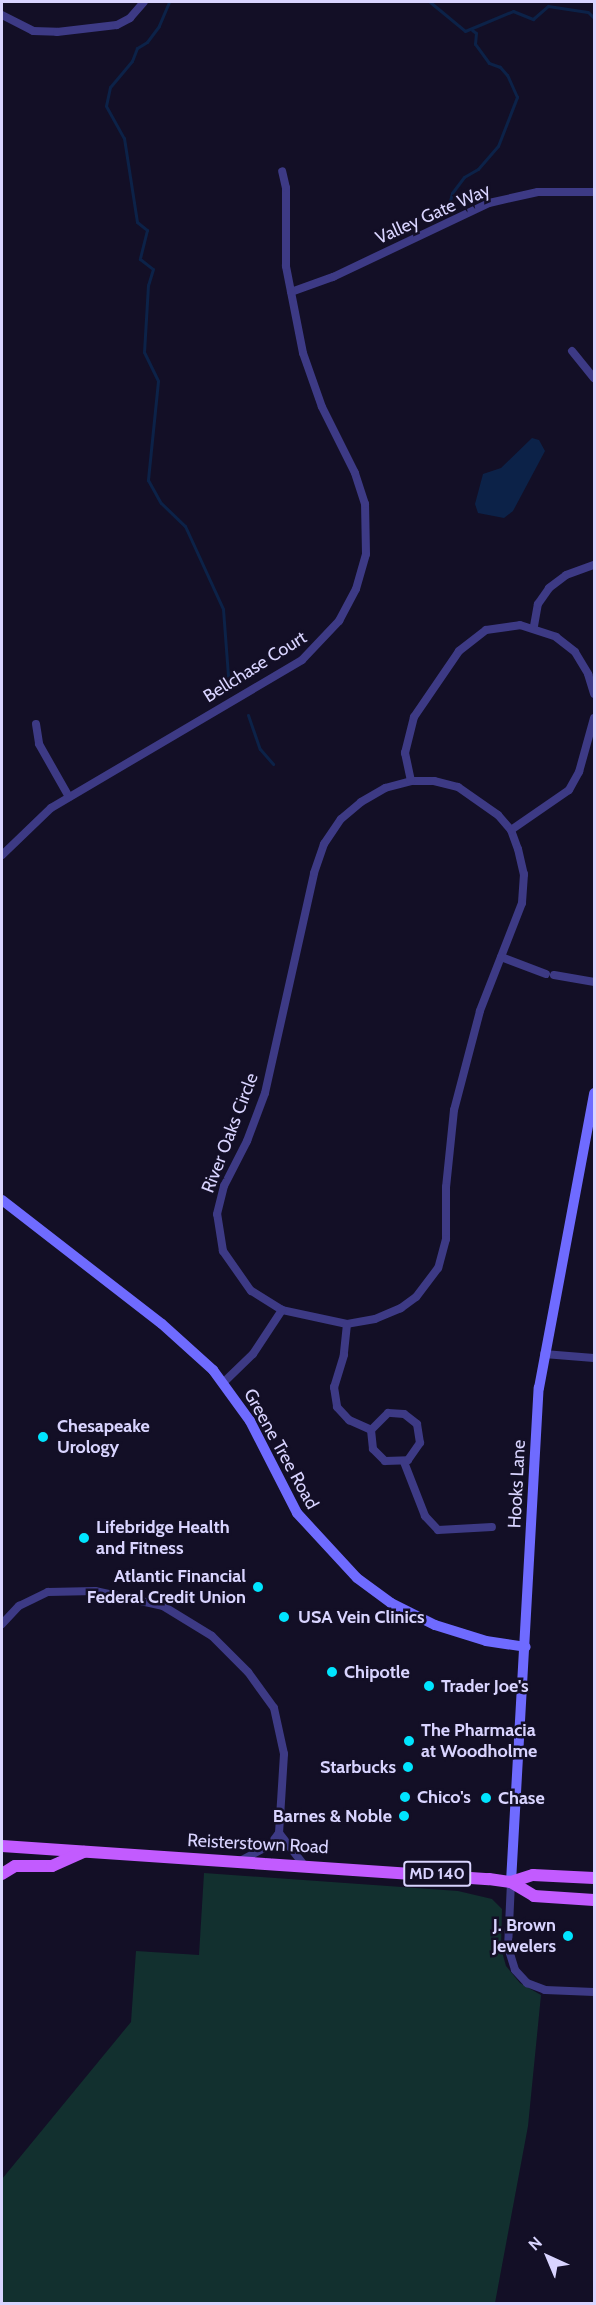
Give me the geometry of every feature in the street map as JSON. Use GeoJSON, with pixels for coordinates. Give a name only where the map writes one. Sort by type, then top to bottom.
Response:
{"type":"FeatureCollection","features":[{"type":"Feature","properties":{"kind":"main road","name":"Reisterstown Road"},"geometry":{"type":"LineString","coordinates":[[2,1846],[303,1864],[511,1882],[533,1875],[594,1878]]}},
{"type":"Feature","properties":{"kind":"main road"},"geometry":{"type":"LineString","coordinates":[[2,1874],[15,1866],[52,1866],[85,1851]]}},
{"type":"Feature","properties":{"kind":"main road","name":"Reisterstown Road"},"geometry":{"type":"LineString","coordinates":[[511,1882],[534,1896],[594,1900]]}},
{"type":"Feature","properties":{"kind":"street"},"geometry":{"type":"LineString","coordinates":[[2,15],[33,31],[57,32],[117,25],[130,18],[144,2]]}},
{"type":"Feature","properties":{"kind":"street","name":"Bellchase Court"},"geometry":{"type":"LineString","coordinates":[[2,855],[31,825],[69,797],[302,660],[339,621],[357,589],[366,554],[365,504],[355,473],[310,380],[291,292],[282,171]]}},
{"type":"Feature","properties":{"kind":"street","name":"Valley Gate Way"},"geometry":{"type":"LineString","coordinates":[[291,292],[333,277],[489,203],[538,192],[594,192]]}},
{"type":"Feature","properties":{"kind":"street"},"geometry":{"type":"LineString","coordinates":[[572,351],[594,378]]}},
{"type":"Feature","properties":{"kind":"street"},"geometry":{"type":"LineString","coordinates":[[534,626],[538,604],[549,588],[566,575],[594,565]]}},
{"type":"Feature","properties":{"kind":"street"},"geometry":{"type":"LineString","coordinates":[[411,781],[405,753],[410,728],[452,659],[466,642],[486,630],[508,624],[534,626],[556,637],[575,652],[588,674],[594,694]]}},
{"type":"Feature","properties":{"kind":"street"},"geometry":{"type":"LineString","coordinates":[[511,831],[569,790],[579,772],[594,718]]}},
{"type":"Feature","properties":{"kind":"street"},"geometry":{"type":"LineString","coordinates":[[36,724],[42,751],[69,797]]}},
{"type":"Feature","properties":{"kind":"street","name":"River Oaks Circle"},"geometry":{"type":"LineString","coordinates":[[411,781],[434,781],[469,791],[498,814],[511,831],[521,862],[524,887],[516,920],[480,1011],[454,1110],[446,1187],[446,1239],[438,1268],[416,1297],[401,1308],[375,1319],[347,1324],[282,1310],[251,1291],[227,1262],[217,1226],[219,1201],[265,1093],[314,873],[324,844],[341,819],[361,802],[385,788],[411,781]]}},
{"type":"Feature","properties":{"kind":"street"},"geometry":{"type":"LineString","coordinates":[[501,957],[550,974],[594,982]]}},
{"type":"Feature","properties":{"kind":"street","name":"Hooks Lane"},"geometry":{"type":"LineString","coordinates":[[511,1882],[526,1647],[536,1432],[544,1354],[594,1093]]}},
{"type":"Feature","properties":{"kind":"street","name":"Greene Tree Road"},"geometry":{"type":"LineString","coordinates":[[2,1200],[184,1342],[224,1382],[250,1421],[297,1513],[351,1574],[417,1617],[486,1641],[526,1647]]}},
{"type":"Feature","properties":{"kind":"street"},"geometry":{"type":"LineString","coordinates":[[224,1382],[253,1354],[282,1310]]}},
{"type":"Feature","properties":{"kind":"street"},"geometry":{"type":"LineString","coordinates":[[347,1324],[335,1400],[349,1420],[371,1430]]}},
{"type":"Feature","properties":{"kind":"street"},"geometry":{"type":"LineString","coordinates":[[544,1354],[594,1358]]}},
{"type":"Feature","properties":{"kind":"street"},"geometry":{"type":"LineString","coordinates":[[388,1413],[404,1414],[413,1419],[419,1430],[420,1443],[404,1461],[389,1462],[379,1457],[371,1444],[371,1430],[388,1413]]}},
{"type":"Feature","properties":{"kind":"street"},"geometry":{"type":"LineString","coordinates":[[404,1461],[425,1516],[438,1530],[492,1527]]}},
{"type":"Feature","properties":{"kind":"street"},"geometry":{"type":"LineString","coordinates":[[2,1624],[19,1606],[48,1592],[95,1591],[163,1606],[212,1636],[260,1685],[279,1720],[284,1754],[279,1833],[270,1845],[240,1861]]}},
{"type":"Feature","properties":{"kind":"street"},"geometry":{"type":"LineString","coordinates":[[279,1833],[303,1864]]}},
{"type":"Feature","properties":{"kind":"street"},"geometry":{"type":"LineString","coordinates":[[511,1882],[508,1947],[514,1970],[527,1983],[545,1990],[594,1992]]}},
{"type":"Feature","properties":{"kind":"green space"},"geometry":{"type":"Polygon","coordinates":[[[204,1873],[458,1891],[492,1899],[502,1909],[501,1948],[506,1966],[520,1983],[541,1995],[528,2126],[495,2303],[2,2303],[2,2179],[131,2022],[136,1951],[199,1955],[204,1873]]]}},
{"type":"Feature","properties":{"kind":"water"},"geometry":{"type":"Polygon","coordinates":[[[532,438],[539,440],[545,451],[513,511],[504,518],[478,513],[475,504],[483,474],[501,468],[532,438]]]}},
{"type":"Feature","properties":{"kind":"waterway"},"geometry":{"type":"LineString","coordinates":[[169,2],[159,26],[147,42],[137,48],[132,61],[110,87],[106,106],[124,138],[137,222],[147,230],[140,259],[153,269],[148,285],[144,352],[158,381],[148,480],[161,503],[185,526],[223,609],[228,676]]}},
{"type":"Feature","properties":{"kind":"waterway"},"geometry":{"type":"LineString","coordinates":[[430,2],[465,31],[513,11],[533,19],[548,6],[588,12],[594,18]]}},
{"type":"Feature","properties":{"kind":"waterway"},"geometry":{"type":"LineString","coordinates":[[450,201],[452,193],[464,177],[478,169],[498,146],[517,97],[507,75],[500,67],[489,63],[475,44],[476,33],[472,30]]}},
{"type":"Feature","properties":{"kind":"waterway"},"geometry":{"type":"LineString","coordinates":[[248,715],[260,749],[273,764]]}},
{"type":"Feature","properties":{"kind":"place","name":"Chesapeake Urology"},"geometry":{"type":"Point","coordinates":[43,1437]}},
{"type":"Feature","properties":{"kind":"place","name":"Lifebridge Health and Fitness"},"geometry":{"type":"Point","coordinates":[84,1538]}},
{"type":"Feature","properties":{"kind":"place","name":"Atlantic Financial Federal Credit Union"},"geometry":{"type":"Point","coordinates":[258,1587]}},
{"type":"Feature","properties":{"kind":"place","name":"USA Vein Clinics"},"geometry":{"type":"Point","coordinates":[284,1617]}},
{"type":"Feature","properties":{"kind":"place","name":"Chipotle"},"geometry":{"type":"Point","coordinates":[332,1672]}},
{"type":"Feature","properties":{"kind":"place","name":"Trader Joe's"},"geometry":{"type":"Point","coordinates":[429,1686]}},
{"type":"Feature","properties":{"kind":"place","name":"The Pharmacia at Woodholme"},"geometry":{"type":"Point","coordinates":[409,1741]}},
{"type":"Feature","properties":{"kind":"place","name":"Starbucks"},"geometry":{"type":"Point","coordinates":[408,1767]}},
{"type":"Feature","properties":{"kind":"place","name":"Chico's"},"geometry":{"type":"Point","coordinates":[405,1797]}},
{"type":"Feature","properties":{"kind":"place","name":"Chase"},"geometry":{"type":"Point","coordinates":[486,1798]}},
{"type":"Feature","properties":{"kind":"place","name":"Barnes & Noble"},"geometry":{"type":"Point","coordinates":[404,1816]}},
{"type":"Feature","properties":{"kind":"place","name":"J. Brown Jewelers"},"geometry":{"type":"Point","coordinates":[568,1936]}}]}
